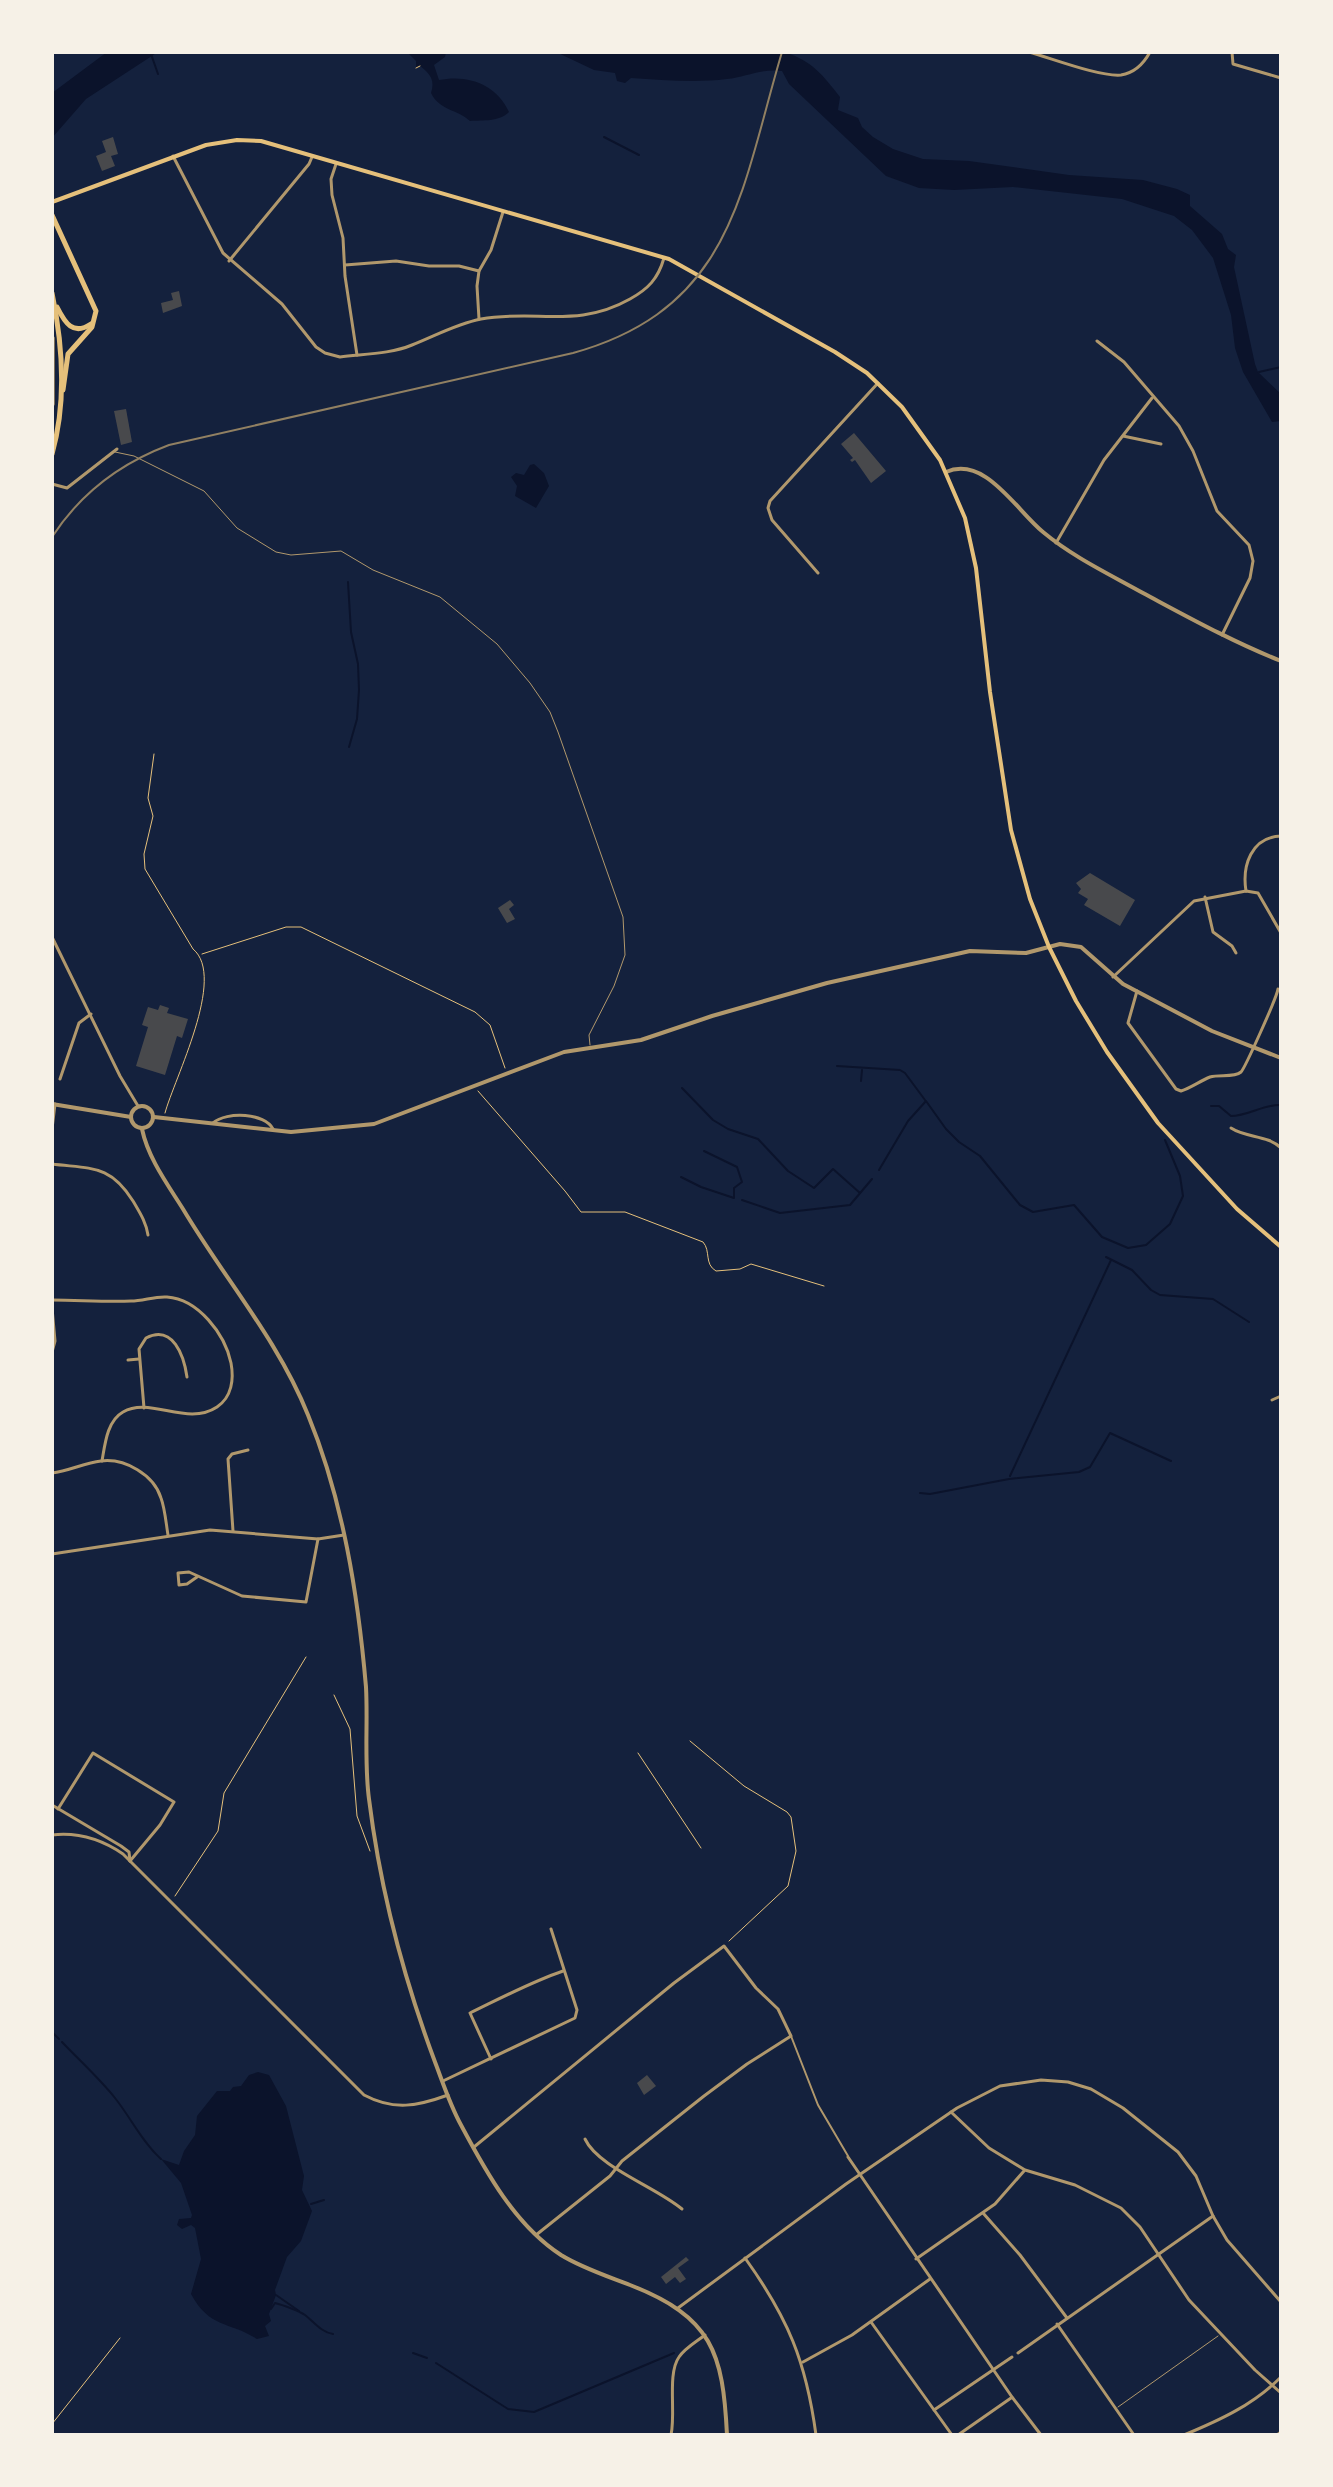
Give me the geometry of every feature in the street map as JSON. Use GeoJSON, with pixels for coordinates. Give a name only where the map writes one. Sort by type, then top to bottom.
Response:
{"type":"FeatureCollection","features":[{"type":"Feature","properties":{"kind":"highway"},"geometry":{"type":"LineString","coordinates":[[52,215],[94,303],[92,327],[69,350],[52,454]]}},
{"type":"Feature","properties":{"kind":"highway"},"geometry":{"type":"LineString","coordinates":[[53,296],[69,326],[83,328],[94,320]]}},
{"type":"Feature","properties":{"kind":"highway"},"geometry":{"type":"LineString","coordinates":[[53,296],[63,390]]}},
{"type":"Feature","properties":{"kind":"highway"},"geometry":{"type":"LineString","coordinates":[[52,338],[52,404]]}},
{"type":"Feature","properties":{"kind":"main road"},"geometry":{"type":"LineString","coordinates":[[52,202],[206,145],[237,140],[261,141],[664,257],[835,352],[878,383],[912,419],[946,472],[965,518],[976,568],[990,692],[1011,830],[1030,899],[1049,947],[1076,1001],[1107,1052],[1158,1123],[1211,1182],[1281,1247]]}},
{"type":"Feature","properties":{"kind":"street"},"geometry":{"type":"LineString","coordinates":[[1029,52],[1122,75],[1133,71],[1150,52]]}},
{"type":"Feature","properties":{"kind":"street"},"geometry":{"type":"LineString","coordinates":[[1232,52],[1233,64],[1281,78]]}},
{"type":"Feature","properties":{"kind":"street"},"geometry":{"type":"LineString","coordinates":[[173,156],[229,261],[282,304],[316,347],[332,356],[404,348],[453,326],[497,316],[564,318],[593,315],[643,291],[658,275],[664,257]]}},
{"type":"Feature","properties":{"kind":"street"},"geometry":{"type":"LineString","coordinates":[[229,261],[312,157]]}},
{"type":"Feature","properties":{"kind":"street"},"geometry":{"type":"LineString","coordinates":[[336,164],[331,179],[332,195],[343,238],[357,355]]}},
{"type":"Feature","properties":{"kind":"street"},"geometry":{"type":"LineString","coordinates":[[479,319],[479,271],[491,250],[503,212]]}},
{"type":"Feature","properties":{"kind":"street"},"geometry":{"type":"LineString","coordinates":[[344,265],[396,261],[459,266],[479,271]]}},
{"type":"Feature","properties":{"kind":"street"},"geometry":{"type":"LineString","coordinates":[[1097,341],[1124,362],[1189,441],[1214,507],[1244,537],[1252,554],[1250,578],[1222,635]]}},
{"type":"Feature","properties":{"kind":"street"},"geometry":{"type":"LineString","coordinates":[[818,573],[772,520],[768,508],[770,501],[878,383]]}},
{"type":"Feature","properties":{"kind":"street"},"geometry":{"type":"LineString","coordinates":[[1056,543],[1104,460],[1152,398]]}},
{"type":"Feature","properties":{"kind":"street"},"geometry":{"type":"LineString","coordinates":[[1123,436],[1161,444]]}},
{"type":"Feature","properties":{"kind":"street"},"geometry":{"type":"LineString","coordinates":[[52,484],[67,488],[115,451]]}},
{"type":"Feature","properties":{"kind":"street"},"geometry":{"type":"LineString","coordinates":[[946,472],[964,468],[986,476],[1056,543],[1222,635],[1281,661]]}},
{"type":"Feature","properties":{"kind":"street"},"geometry":{"type":"LineString","coordinates":[[1246,891],[1244,868],[1250,855],[1268,839],[1281,835]]}},
{"type":"Feature","properties":{"kind":"street"},"geometry":{"type":"LineString","coordinates":[[1113,977],[1190,904],[1205,897],[1225,897],[1246,891],[1258,893],[1281,933]]}},
{"type":"Feature","properties":{"kind":"street"},"geometry":{"type":"LineString","coordinates":[[1205,897],[1213,932],[1232,946],[1236,953]]}},
{"type":"Feature","properties":{"kind":"street"},"geometry":{"type":"LineString","coordinates":[[52,937],[120,1076],[138,1106]]}},
{"type":"Feature","properties":{"kind":"street"},"geometry":{"type":"LineString","coordinates":[[154,1117],[291,1132],[374,1124],[564,1052],[641,1040],[712,1016],[862,975],[970,951],[1026,953],[1060,944],[1081,947],[1113,977],[1212,1031],[1281,1058]]}},
{"type":"Feature","properties":{"kind":"street"},"geometry":{"type":"LineString","coordinates":[[1137,991],[1128,1023],[1178,1090],[1184,1091],[1213,1076],[1239,1074],[1244,1070],[1277,1000],[1278,989]]}},
{"type":"Feature","properties":{"kind":"street"},"geometry":{"type":"LineString","coordinates":[[60,1079],[79,1023],[91,1014]]}},
{"type":"Feature","properties":{"kind":"street"},"geometry":{"type":"LineString","coordinates":[[52,1129],[53,1104],[131,1117]]}},
{"type":"Feature","properties":{"kind":"street"},"geometry":{"type":"LineString","coordinates":[[131,1117],[138,1106]]}},
{"type":"Feature","properties":{"kind":"street"},"geometry":{"type":"LineString","coordinates":[[131,1117],[134,1126],[142,1129],[151,1126],[154,1117],[148,1107],[138,1106]]}},
{"type":"Feature","properties":{"kind":"street"},"geometry":{"type":"LineString","coordinates":[[213,1123],[232,1116],[261,1119],[270,1123],[273,1129]]}},
{"type":"Feature","properties":{"kind":"street"},"geometry":{"type":"LineString","coordinates":[[1231,1128],[1275,1142],[1281,1148]]}},
{"type":"Feature","properties":{"kind":"street"},"geometry":{"type":"LineString","coordinates":[[142,1129],[163,1177],[266,1333],[299,1393],[328,1472],[344,1535],[365,1685],[366,1774],[378,1851],[415,2007],[448,2095],[474,2147],[514,2211],[536,2235],[572,2261],[678,2308],[705,2335],[720,2366],[727,2435]]}},
{"type":"Feature","properties":{"kind":"street"},"geometry":{"type":"LineString","coordinates":[[52,1164],[95,1170],[113,1176],[122,1183],[143,1217],[148,1235]]}},
{"type":"Feature","properties":{"kind":"street"},"geometry":{"type":"LineString","coordinates":[[52,1300],[134,1301],[168,1297],[187,1302],[207,1318],[224,1345],[231,1364],[232,1383],[226,1398],[215,1409],[198,1415],[144,1408],[127,1410],[116,1417],[111,1424],[102,1461]]}},
{"type":"Feature","properties":{"kind":"street"},"geometry":{"type":"LineString","coordinates":[[52,1308],[55,1341],[52,1352]]}},
{"type":"Feature","properties":{"kind":"street"},"geometry":{"type":"LineString","coordinates":[[144,1408],[139,1359],[141,1342],[151,1335],[160,1334],[172,1339],[177,1345],[187,1377]]}},
{"type":"Feature","properties":{"kind":"street"},"geometry":{"type":"LineString","coordinates":[[128,1360],[139,1359]]}},
{"type":"Feature","properties":{"kind":"street"},"geometry":{"type":"LineString","coordinates":[[1272,1400],[1281,1396]]}},
{"type":"Feature","properties":{"kind":"street"},"geometry":{"type":"LineString","coordinates":[[233,1531],[228,1459],[232,1454],[248,1450]]}},
{"type":"Feature","properties":{"kind":"street"},"geometry":{"type":"LineString","coordinates":[[52,1473],[102,1461],[121,1463],[149,1478],[160,1494],[168,1535]]}},
{"type":"Feature","properties":{"kind":"street"},"geometry":{"type":"LineString","coordinates":[[52,1554],[210,1530],[318,1539],[344,1535]]}},
{"type":"Feature","properties":{"kind":"street"},"geometry":{"type":"LineString","coordinates":[[197,1577],[179,1585],[177,1579],[178,1573],[189,1572],[242,1596],[306,1602],[318,1539]]}},
{"type":"Feature","properties":{"kind":"street"},"geometry":{"type":"LineString","coordinates":[[58,1809],[93,1753],[174,1802],[160,1825],[130,1861]]}},
{"type":"Feature","properties":{"kind":"street"},"geometry":{"type":"LineString","coordinates":[[52,1805],[121,1846],[129,1852],[130,1861]]}},
{"type":"Feature","properties":{"kind":"street"},"geometry":{"type":"LineString","coordinates":[[52,1835],[95,1839],[114,1848],[130,1861],[364,2095],[384,2103],[407,2106],[448,2095]]}},
{"type":"Feature","properties":{"kind":"street"},"geometry":{"type":"LineString","coordinates":[[443,2081],[575,2018],[577,2010],[551,1929]]}},
{"type":"Feature","properties":{"kind":"street"},"geometry":{"type":"LineString","coordinates":[[474,2147],[674,1983],[724,1946],[756,1988],[778,2009],[818,2105],[858,2175],[1039,2433]]}},
{"type":"Feature","properties":{"kind":"street"},"geometry":{"type":"LineString","coordinates":[[491,2059],[470,2013],[531,1982],[564,1971]]}},
{"type":"Feature","properties":{"kind":"street"},"geometry":{"type":"LineString","coordinates":[[536,2235],[725,2079],[791,2036]]}},
{"type":"Feature","properties":{"kind":"street"},"geometry":{"type":"LineString","coordinates":[[678,2308],[858,2175],[974,2097],[1012,2083],[1052,2081],[1091,2089],[1123,2108],[1183,2156],[1230,2244],[1281,2302]]}},
{"type":"Feature","properties":{"kind":"street"},"geometry":{"type":"LineString","coordinates":[[951,2112],[989,2148],[1025,2170],[1106,2198],[1136,2222],[1189,2300],[1220,2335],[1281,2393]]}},
{"type":"Feature","properties":{"kind":"street"},"geometry":{"type":"LineString","coordinates":[[585,2139],[590,2150],[668,2197],[682,2209]]}},
{"type":"Feature","properties":{"kind":"street"},"geometry":{"type":"LineString","coordinates":[[916,2259],[1003,2197],[1025,2170]]}},
{"type":"Feature","properties":{"kind":"street"},"geometry":{"type":"LineString","coordinates":[[983,2213],[1020,2255],[1067,2318]]}},
{"type":"Feature","properties":{"kind":"street"},"geometry":{"type":"LineString","coordinates":[[1018,2353],[1213,2216]]}},
{"type":"Feature","properties":{"kind":"street"},"geometry":{"type":"LineString","coordinates":[[745,2258],[781,2312],[802,2363],[816,2435]]}},
{"type":"Feature","properties":{"kind":"street"},"geometry":{"type":"LineString","coordinates":[[802,2363],[871,2322],[930,2279]]}},
{"type":"Feature","properties":{"kind":"street"},"geometry":{"type":"LineString","coordinates":[[871,2322],[952,2435]]}},
{"type":"Feature","properties":{"kind":"street"},"geometry":{"type":"LineString","coordinates":[[1057,2324],[1134,2435]]}},
{"type":"Feature","properties":{"kind":"street"},"geometry":{"type":"LineString","coordinates":[[671,2435],[674,2422],[673,2369],[683,2352],[705,2335]]}},
{"type":"Feature","properties":{"kind":"street"},"geometry":{"type":"LineString","coordinates":[[934,2410],[1012,2357]]}},
{"type":"Feature","properties":{"kind":"street"},"geometry":{"type":"LineString","coordinates":[[1184,2435],[1234,2414],[1281,2377]]}},
{"type":"Feature","properties":{"kind":"street"},"geometry":{"type":"LineString","coordinates":[[958,2435],[1012,2397]]}},
{"type":"Feature","properties":{"kind":"lane"},"geometry":{"type":"LineString","coordinates":[[115,451],[139,458],[204,491],[237,528],[276,552],[291,555],[341,551],[373,570],[440,597],[497,644],[530,683],[550,712],[558,732],[623,917],[625,955],[614,986],[589,1035],[590,1047]]}},
{"type":"Feature","properties":{"kind":"lane"},"geometry":{"type":"LineString","coordinates":[[1116,2408],[1220,2335]]}},
{"type":"Feature","properties":{"kind":"path"},"geometry":{"type":"LineString","coordinates":[[416,68],[420,66]]}},
{"type":"Feature","properties":{"kind":"path"},"geometry":{"type":"LineString","coordinates":[[154,754],[148,798],[153,816],[144,854],[145,869],[199,954],[203,973],[202,1006],[164,1118]]}},
{"type":"Feature","properties":{"kind":"path"},"geometry":{"type":"LineString","coordinates":[[199,954],[286,927],[301,927],[484,1019],[490,1025],[507,1073]]}},
{"type":"Feature","properties":{"kind":"path"},"geometry":{"type":"LineString","coordinates":[[473,1086],[581,1212],[625,1212],[703,1242],[707,1246],[709,1265],[716,1271],[740,1269],[751,1264],[824,1286]]}},
{"type":"Feature","properties":{"kind":"path"},"geometry":{"type":"LineString","coordinates":[[169,1900],[191,1875],[218,1831],[224,1793],[306,1657]]}},
{"type":"Feature","properties":{"kind":"path"},"geometry":{"type":"LineString","coordinates":[[334,1695],[350,1729],[357,1816],[371,1852],[378,1851]]}},
{"type":"Feature","properties":{"kind":"path"},"geometry":{"type":"LineString","coordinates":[[690,1741],[744,1786],[791,1817],[796,1851],[788,1886],[724,1946]]}},
{"type":"Feature","properties":{"kind":"path"},"geometry":{"type":"LineString","coordinates":[[638,1753],[701,1848]]}},
{"type":"Feature","properties":{"kind":"path"},"geometry":{"type":"LineString","coordinates":[[52,2424],[120,2338]]}},
{"type":"Feature","properties":{"kind":"water"},"geometry":{"type":"Polygon","coordinates":[[[107,52],[158,52],[86,99],[52,138],[52,93],[107,52]]]}},
{"type":"Feature","properties":{"kind":"water"},"geometry":{"type":"Polygon","coordinates":[[[407,52],[446,52],[445,57],[434,65],[439,80],[461,79],[481,84],[497,95],[509,112],[496,119],[470,121],[444,107],[431,93],[433,85],[429,75],[420,66],[416,68],[416,61],[407,52]]]}},
{"type":"Feature","properties":{"kind":"water"},"geometry":{"type":"Polygon","coordinates":[[[556,52],[785,52],[803,60],[828,82],[840,97],[838,110],[858,118],[862,127],[873,137],[893,149],[923,159],[1143,180],[1190,195],[1190,206],[1222,234],[1228,249],[1236,255],[1234,267],[1255,364],[1258,372],[1281,394],[1281,421],[1272,422],[1243,372],[1235,348],[1231,315],[1213,258],[1192,230],[1174,216],[1122,199],[1013,187],[919,188],[886,176],[789,84],[782,71],[703,81],[631,78],[625,83],[617,81],[615,73],[594,70],[556,52]]]}},
{"type":"Feature","properties":{"kind":"water"},"geometry":{"type":"Polygon","coordinates":[[[534,464],[544,473],[549,486],[536,508],[515,496],[517,486],[511,477],[516,473],[524,475],[534,464]]]}},
{"type":"Feature","properties":{"kind":"water"},"geometry":{"type":"Polygon","coordinates":[[[258,2072],[269,2075],[286,2106],[304,2176],[302,2190],[312,2211],[301,2241],[287,2257],[275,2290],[269,2314],[271,2321],[265,2326],[269,2336],[257,2339],[213,2319],[191,2294],[201,2259],[195,2228],[191,2225],[182,2229],[177,2225],[179,2219],[191,2218],[192,2215],[181,2183],[161,2159],[179,2165],[195,2135],[197,2116],[217,2091],[230,2091],[233,2087],[241,2086],[249,2075],[258,2072]]]}},
{"type":"Feature","properties":{"kind":"building"},"geometry":{"type":"Polygon","coordinates":[[[113,137],[118,154],[111,156],[115,166],[102,171],[96,156],[106,152],[102,141],[113,137]]]}},
{"type":"Feature","properties":{"kind":"building"},"geometry":{"type":"Polygon","coordinates":[[[179,291],[182,306],[163,313],[161,303],[173,300],[171,293],[179,291]]]}},
{"type":"Feature","properties":{"kind":"building"},"geometry":{"type":"Polygon","coordinates":[[[126,409],[132,442],[121,445],[114,411],[126,409]]]}},
{"type":"Feature","properties":{"kind":"building"},"geometry":{"type":"Polygon","coordinates":[[[854,433],[886,471],[871,483],[855,460],[850,460],[853,458],[841,444],[854,433]]]}},
{"type":"Feature","properties":{"kind":"building"},"geometry":{"type":"Polygon","coordinates":[[[1090,873],[1135,900],[1120,926],[1084,905],[1088,899],[1078,893],[1081,889],[1076,883],[1090,873]]]}},
{"type":"Feature","properties":{"kind":"building"},"geometry":{"type":"Polygon","coordinates":[[[510,900],[514,905],[509,909],[515,919],[507,923],[498,908],[510,900]]]}},
{"type":"Feature","properties":{"kind":"building"},"geometry":{"type":"Polygon","coordinates":[[[160,1005],[169,1008],[167,1013],[188,1019],[182,1038],[177,1036],[165,1075],[136,1066],[148,1027],[142,1025],[148,1007],[158,1010],[160,1005]]]}},
{"type":"Feature","properties":{"kind":"building"},"geometry":{"type":"Polygon","coordinates":[[[647,2075],[656,2086],[644,2095],[637,2083],[647,2075]]]}},
{"type":"Feature","properties":{"kind":"building"},"geometry":{"type":"Polygon","coordinates":[[[686,2257],[689,2260],[678,2268],[686,2279],[680,2283],[675,2277],[666,2284],[661,2277],[686,2257]]]}},
{"type":"Feature","properties":{"kind":"waterway"},"geometry":{"type":"LineString","coordinates":[[151,54],[158,74]]}},
{"type":"Feature","properties":{"kind":"waterway"},"geometry":{"type":"LineString","coordinates":[[604,137],[639,155]]}},
{"type":"Feature","properties":{"kind":"waterway"},"geometry":{"type":"LineString","coordinates":[[1259,372],[1281,367]]}},
{"type":"Feature","properties":{"kind":"waterway"},"geometry":{"type":"LineString","coordinates":[[348,582],[359,690],[357,719],[349,747]]}},
{"type":"Feature","properties":{"kind":"waterway"},"geometry":{"type":"LineString","coordinates":[[837,1066],[900,1070],[925,1100]]}},
{"type":"Feature","properties":{"kind":"waterway"},"geometry":{"type":"LineString","coordinates":[[861,1081],[862,1070]]}},
{"type":"Feature","properties":{"kind":"waterway"},"geometry":{"type":"LineString","coordinates":[[682,1088],[713,1120],[728,1129],[758,1139],[788,1171],[814,1188],[833,1169],[860,1193]]}},
{"type":"Feature","properties":{"kind":"waterway"},"geometry":{"type":"LineString","coordinates":[[879,1170],[908,1121],[926,1101],[946,1129],[980,1156],[1020,1205],[1033,1212],[1074,1205],[1102,1237],[1128,1248],[1146,1245],[1170,1224],[1183,1196],[1180,1176],[1165,1140]]}},
{"type":"Feature","properties":{"kind":"waterway"},"geometry":{"type":"LineString","coordinates":[[1211,1106],[1219,1106],[1231,1116],[1281,1105]]}},
{"type":"Feature","properties":{"kind":"waterway"},"geometry":{"type":"LineString","coordinates":[[681,1177],[734,1198],[734,1188],[742,1182],[737,1167],[704,1151]]}},
{"type":"Feature","properties":{"kind":"waterway"},"geometry":{"type":"LineString","coordinates":[[742,1200],[780,1213],[850,1205],[872,1179]]}},
{"type":"Feature","properties":{"kind":"waterway"},"geometry":{"type":"LineString","coordinates":[[1106,1257],[1132,1270],[1160,1295],[1213,1299],[1249,1322]]}},
{"type":"Feature","properties":{"kind":"waterway"},"geometry":{"type":"LineString","coordinates":[[1010,1476],[1111,1260]]}},
{"type":"Feature","properties":{"kind":"waterway"},"geometry":{"type":"LineString","coordinates":[[920,1493],[1079,1472],[1090,1467],[1110,1433],[1171,1461]]}},
{"type":"Feature","properties":{"kind":"waterway"},"geometry":{"type":"LineString","coordinates":[[52,2032],[59,2039]]}},
{"type":"Feature","properties":{"kind":"waterway"},"geometry":{"type":"LineString","coordinates":[[62,2042],[109,2091],[161,2159]]}},
{"type":"Feature","properties":{"kind":"waterway"},"geometry":{"type":"LineString","coordinates":[[311,2204],[324,2200]]}},
{"type":"Feature","properties":{"kind":"waterway"},"geometry":{"type":"LineString","coordinates":[[276,2295],[299,2311]]}},
{"type":"Feature","properties":{"kind":"waterway"},"geometry":{"type":"LineString","coordinates":[[271,2309],[275,2303],[291,2308],[333,2334]]}},
{"type":"Feature","properties":{"kind":"waterway"},"geometry":{"type":"LineString","coordinates":[[413,2353],[427,2358]]}},
{"type":"Feature","properties":{"kind":"waterway"},"geometry":{"type":"LineString","coordinates":[[436,2363],[508,2409],[534,2412],[674,2353]]}},
{"type":"Feature","properties":{"kind":"railway"},"geometry":{"type":"LineString","coordinates":[[52,537],[75,507],[103,482],[134,461],[169,445],[573,353],[627,333],[668,306],[699,274],[722,237],[755,150],[782,52]]}}]}
